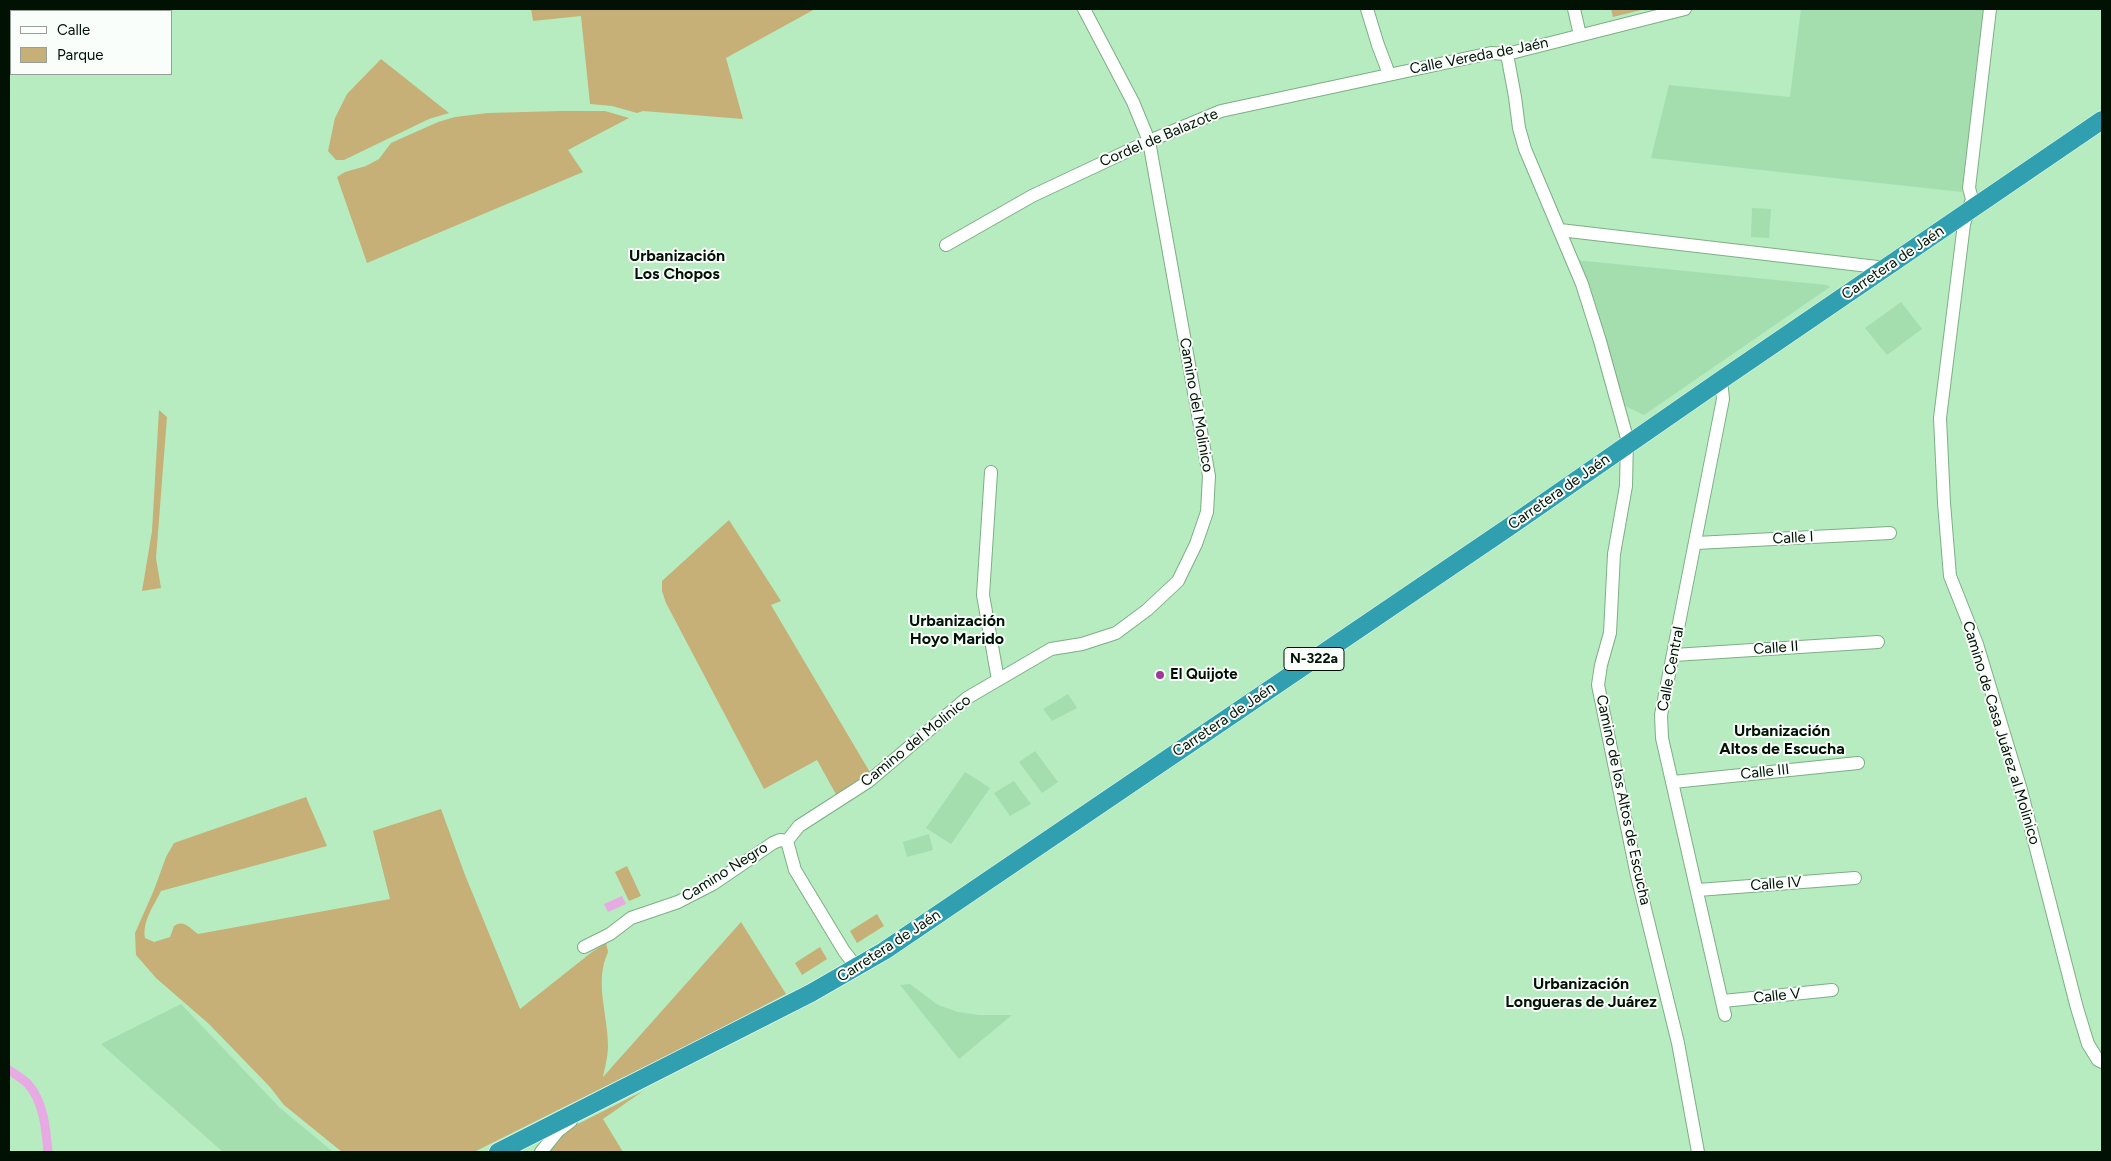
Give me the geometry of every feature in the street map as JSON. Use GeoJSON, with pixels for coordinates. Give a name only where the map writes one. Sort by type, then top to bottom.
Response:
{"type":"FeatureCollection","features":[{"type":"Feature","properties":{"kind":"highway","name":"Carretera de Jaén"},"geometry":{"type":"LineString","coordinates":[[498,1152],[857,968],[1627,446],[1886,268],[1971,205],[2023,174],[2102,120]]}},
{"type":"Feature","properties":{"kind":"street","name":"Camino del Molinico"},"geometry":{"type":"LineString","coordinates":[[787,841],[799,826],[869,780],[967,698],[1051,649],[1082,644],[1116,633],[1147,610],[1178,581],[1196,544],[1207,512],[1209,476],[1149,141],[1133,102],[1084,9]]}},
{"type":"Feature","properties":{"kind":"street"},"geometry":{"type":"LineString","coordinates":[[1367,9],[1389,74]]}},
{"type":"Feature","properties":{"kind":"street"},"geometry":{"type":"LineString","coordinates":[[1574,9],[1580,35]]}},
{"type":"Feature","properties":{"kind":"street","name":"Calle Vereda de Jaén"},"geometry":{"type":"LineString","coordinates":[[1389,74],[1490,53],[1507,54],[1685,9]]}},
{"type":"Feature","properties":{"kind":"street","name":"Camino de Casa Juárez al Molinico"},"geometry":{"type":"LineString","coordinates":[[1990,9],[1969,188],[1971,205],[1964,224],[1940,418],[1950,576],[1977,644],[2015,772],[2088,1044],[2098,1060],[2102,1062]]}},
{"type":"Feature","properties":{"kind":"street","name":"Camino de los Altos de Escucha"},"geometry":{"type":"LineString","coordinates":[[1507,54],[1519,128],[1525,149],[1582,284],[1627,438],[1626,486],[1614,554],[1610,632],[1598,685],[1637,876],[1678,1043],[1698,1152]]}},
{"type":"Feature","properties":{"kind":"street","name":"Cordel de Balazote"},"geometry":{"type":"LineString","coordinates":[[946,245],[1032,196],[1149,141],[1221,111],[1389,74]]}},
{"type":"Feature","properties":{"kind":"street"},"geometry":{"type":"LineString","coordinates":[[1560,230],[1886,268]]}},
{"type":"Feature","properties":{"kind":"street","name":"Calle Central"},"geometry":{"type":"LineString","coordinates":[[1721,380],[1723,399],[1661,715],[1662,738],[1725,1015]]}},
{"type":"Feature","properties":{"kind":"street"},"geometry":{"type":"LineString","coordinates":[[991,472],[983,596],[998,680]]}},
{"type":"Feature","properties":{"kind":"street","name":"Calle I"},"geometry":{"type":"LineString","coordinates":[[1696,543],[1890,533]]}},
{"type":"Feature","properties":{"kind":"street","name":"Calle II"},"geometry":{"type":"LineString","coordinates":[[1674,655],[1878,642]]}},
{"type":"Feature","properties":{"kind":"street","name":"Calle III"},"geometry":{"type":"LineString","coordinates":[[1673,782],[1858,763]]}},
{"type":"Feature","properties":{"kind":"street","name":"Camino Negro"},"geometry":{"type":"LineString","coordinates":[[584,948],[610,934],[631,918],[678,902],[713,884],[773,843],[780,840],[787,841]]}},
{"type":"Feature","properties":{"kind":"street"},"geometry":{"type":"LineString","coordinates":[[787,841],[795,870],[844,951],[857,968]]}},
{"type":"Feature","properties":{"kind":"street","name":"Calle IV"},"geometry":{"type":"LineString","coordinates":[[1698,890],[1855,878]]}},
{"type":"Feature","properties":{"kind":"street","name":"Calle V"},"geometry":{"type":"LineString","coordinates":[[1723,1001],[1832,990]]}},
{"type":"Feature","properties":{"kind":"street"},"geometry":{"type":"LineString","coordinates":[[541,1152],[558,1131],[589,1107]]}},
{"type":"Feature","properties":{"kind":"shaded area"},"geometry":{"type":"Polygon","coordinates":[[[1801,9],[1984,9],[1962,192],[1651,158],[1669,85],[1790,97],[1801,9]]]}},
{"type":"Feature","properties":{"kind":"shaded area"},"geometry":{"type":"Polygon","coordinates":[[[1752,208],[1771,209],[1769,238],[1751,237],[1752,208]]]}},
{"type":"Feature","properties":{"kind":"shaded area"},"geometry":{"type":"Polygon","coordinates":[[[1575,260],[1827,285],[1830,287],[1644,415],[1621,404],[1575,260]]]}},
{"type":"Feature","properties":{"kind":"shaded area"},"geometry":{"type":"Polygon","coordinates":[[[1901,302],[1922,329],[1887,355],[1865,328],[1901,302]]]}},
{"type":"Feature","properties":{"kind":"shaded area"},"geometry":{"type":"Polygon","coordinates":[[[1068,694],[1077,708],[1052,721],[1043,709],[1068,694]]]}},
{"type":"Feature","properties":{"kind":"shaded area"},"geometry":{"type":"Polygon","coordinates":[[[1035,751],[1058,782],[1042,793],[1019,762],[1035,751]]]}},
{"type":"Feature","properties":{"kind":"shaded area"},"geometry":{"type":"Polygon","coordinates":[[[965,772],[990,788],[951,844],[926,828],[965,772]]]}},
{"type":"Feature","properties":{"kind":"shaded area"},"geometry":{"type":"Polygon","coordinates":[[[1014,781],[1031,804],[1010,816],[994,793],[1014,781]]]}},
{"type":"Feature","properties":{"kind":"shaded area"},"geometry":{"type":"Polygon","coordinates":[[[929,834],[933,850],[907,857],[903,842],[929,834]]]}},
{"type":"Feature","properties":{"kind":"shaded area"},"geometry":{"type":"Polygon","coordinates":[[[622,896],[626,904],[608,912],[604,904],[622,896]]]}},
{"type":"Feature","properties":{"kind":"shaded area"},"geometry":{"type":"Polygon","coordinates":[[[910,984],[938,1005],[958,1012],[979,1015],[1012,1015],[959,1059],[900,985],[910,984]]]}},
{"type":"Feature","properties":{"kind":"shaded area"},"geometry":{"type":"Polygon","coordinates":[[[181,1004],[280,1108],[333,1152],[223,1152],[101,1044],[181,1004]]]}},
{"type":"Feature","properties":{"kind":"green space"},"geometry":{"type":"Polygon","coordinates":[[[531,9],[815,9],[726,58],[743,119],[643,111],[637,113],[612,106],[590,104],[581,16],[533,21],[531,9]]]}},
{"type":"Feature","properties":{"kind":"green space"},"geometry":{"type":"Polygon","coordinates":[[[1611,9],[1645,9],[1613,17],[1611,9]]]}},
{"type":"Feature","properties":{"kind":"green space"},"geometry":{"type":"Polygon","coordinates":[[[381,59],[449,113],[429,119],[344,160],[336,160],[328,151],[335,118],[347,94],[381,59]]]}},
{"type":"Feature","properties":{"kind":"green space"},"geometry":{"type":"Polygon","coordinates":[[[605,111],[629,118],[568,150],[583,172],[367,263],[337,177],[379,159],[391,143],[438,122],[455,117],[488,113],[605,111]]]}},
{"type":"Feature","properties":{"kind":"green space"},"geometry":{"type":"Polygon","coordinates":[[[159,410],[167,417],[156,558],[161,588],[142,591],[152,531],[159,410]]]}},
{"type":"Feature","properties":{"kind":"green space"},"geometry":{"type":"Polygon","coordinates":[[[729,520],[781,601],[771,605],[871,774],[838,798],[817,760],[764,789],[666,603],[662,591],[662,581],[729,520]]]}},
{"type":"Feature","properties":{"kind":"green space"},"geometry":{"type":"Polygon","coordinates":[[[306,797],[327,846],[161,891],[147,920],[145,938],[154,942],[170,937],[174,926],[180,923],[198,934],[390,899],[373,831],[441,809],[465,875],[520,1009],[606,943],[608,952],[604,963],[602,986],[608,1046],[603,1077],[741,922],[786,994],[474,1152],[342,1152],[284,1105],[270,1087],[209,1024],[156,978],[136,955],[135,933],[166,857],[174,843],[306,797]]]}},
{"type":"Feature","properties":{"kind":"green space"},"geometry":{"type":"Polygon","coordinates":[[[627,866],[641,896],[629,901],[615,872],[627,866]]]}},
{"type":"Feature","properties":{"kind":"green space"},"geometry":{"type":"Polygon","coordinates":[[[877,914],[884,926],[857,943],[850,931],[877,914]]]}},
{"type":"Feature","properties":{"kind":"green space"},"geometry":{"type":"Polygon","coordinates":[[[820,947],[827,959],[802,975],[795,963],[820,947]]]}},
{"type":"Feature","properties":{"kind":"green space"},"geometry":{"type":"Polygon","coordinates":[[[643,1091],[603,1119],[623,1152],[547,1152],[568,1129],[643,1091]]]}},
{"type":"Feature","properties":{"kind":"waterway"},"geometry":{"type":"LineString","coordinates":[[9,1070],[28,1084],[38,1099],[43,1116],[48,1152]]}},
{"type":"Feature","properties":{"kind":"place","name":"El Quijote"},"geometry":{"type":"Point","coordinates":[1160,675]}},
{"type":"Feature","properties":{"kind":"district","name":"Urbanización Los Chopos"},"geometry":{"type":"Point","coordinates":[677,265]}},
{"type":"Feature","properties":{"kind":"district","name":"Urbanización Hoyo Marido"},"geometry":{"type":"Point","coordinates":[957,630]}},
{"type":"Feature","properties":{"kind":"district","name":"Urbanización Altos de Escucha"},"geometry":{"type":"Point","coordinates":[1782,740]}},
{"type":"Feature","properties":{"kind":"district","name":"Urbanización Longueras de Juárez"},"geometry":{"type":"Point","coordinates":[1581,993]}}]}
